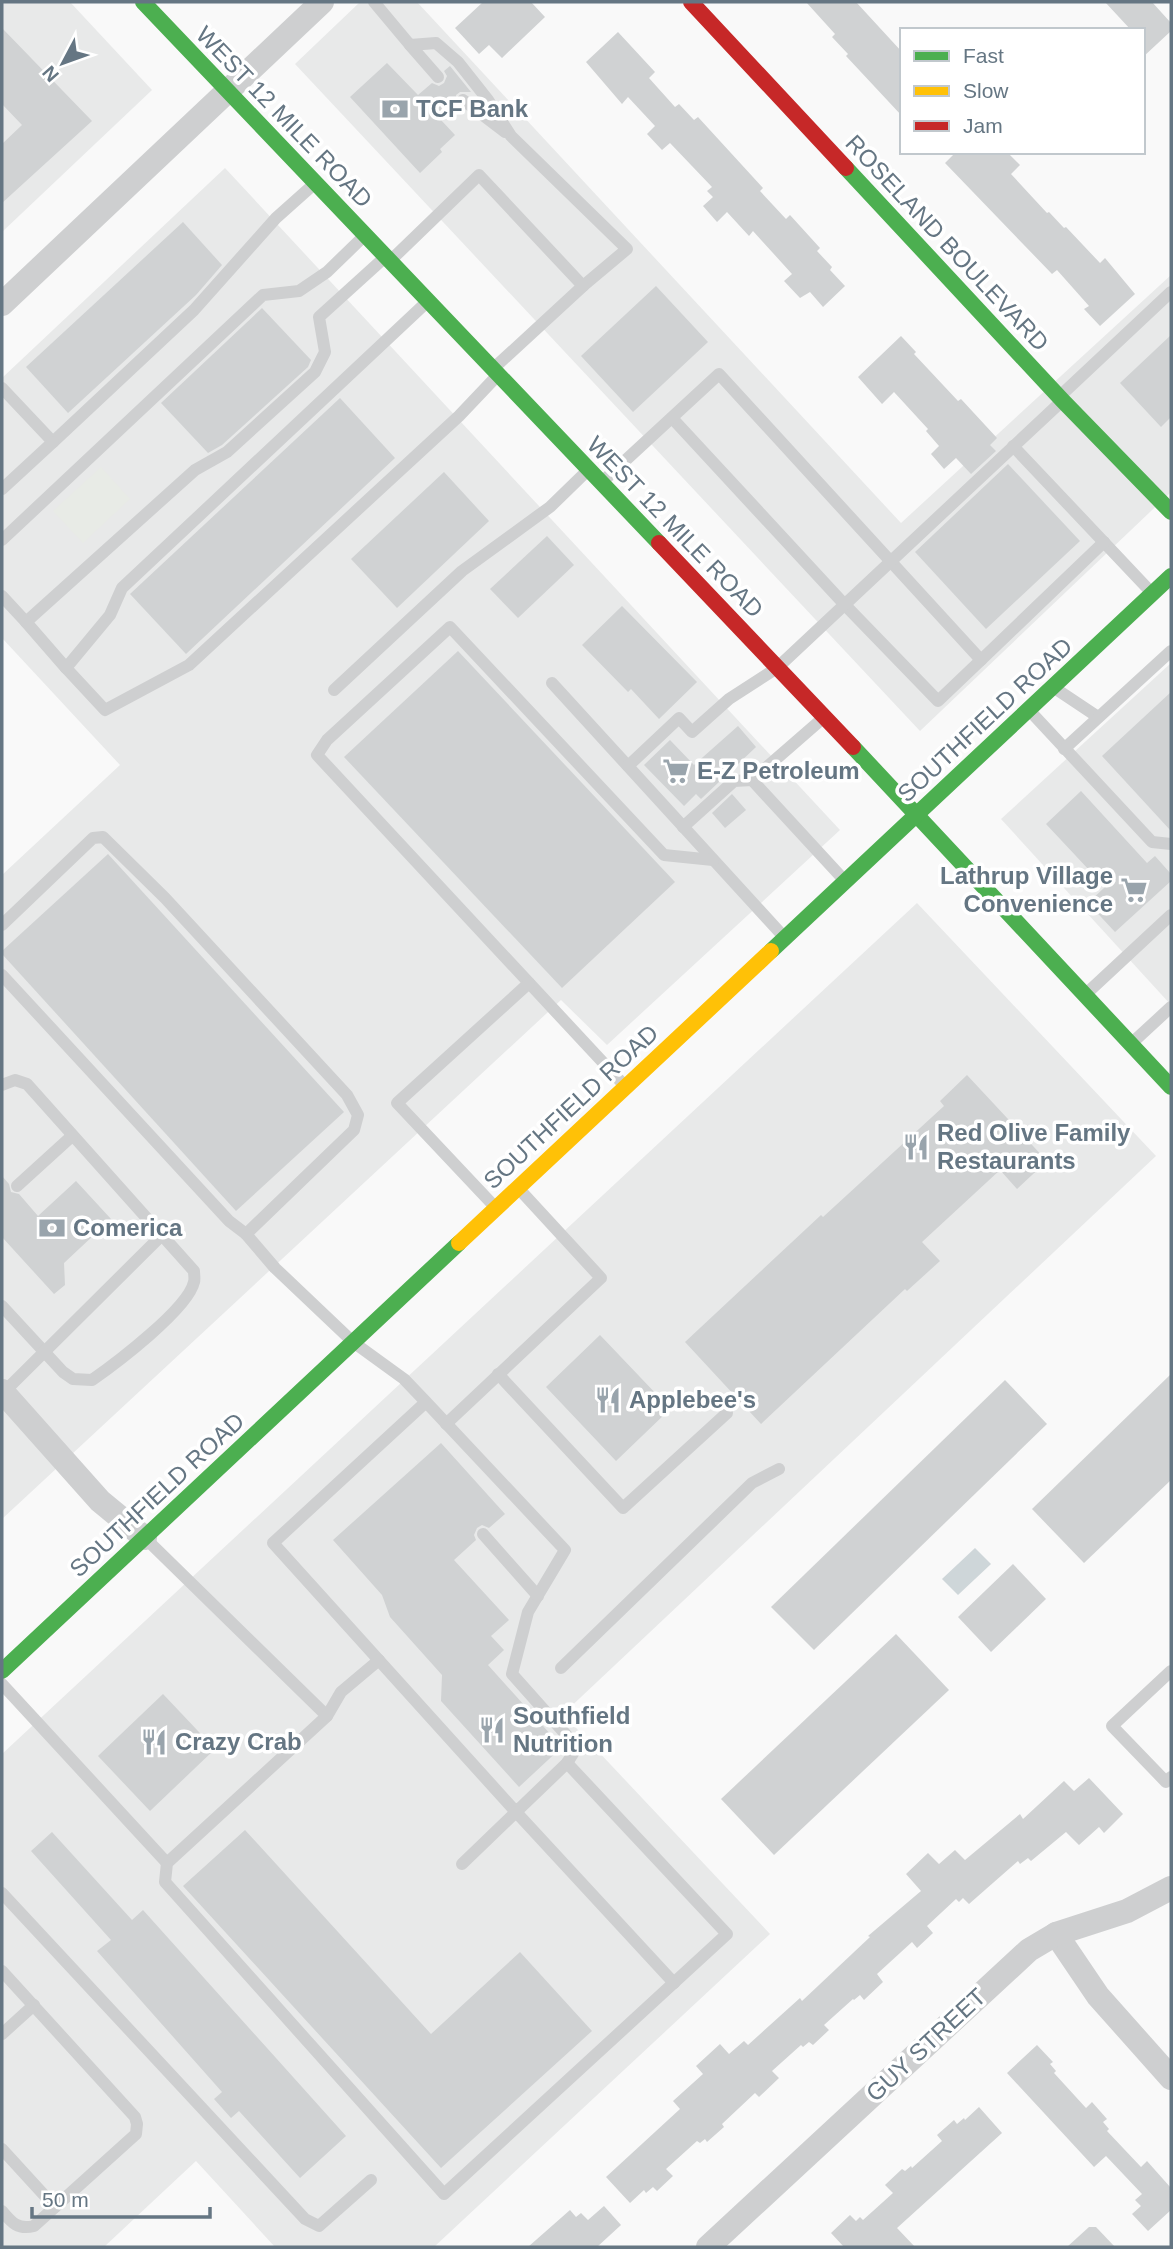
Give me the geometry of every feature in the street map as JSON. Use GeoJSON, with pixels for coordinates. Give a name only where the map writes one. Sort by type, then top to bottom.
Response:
{"type":"FeatureCollection","features":[{"type":"Feature","properties":{"kind":"main road","name":"WEST 12 MILE ROAD"},"geometry":{"type":"LineString","coordinates":[[143,2],[602,482],[1171,1087]]}},
{"type":"Feature","properties":{"kind":"main road","name":"ROSELAND BOULEVARD"},"geometry":{"type":"LineString","coordinates":[[691,2],[1061,399],[1171,512]]}},
{"type":"Feature","properties":{"kind":"main road","name":"SOUTHFIELD ROAD"},"geometry":{"type":"LineString","coordinates":[[2,1671],[1171,576]]}},
{"type":"Feature","properties":{"kind":"street"},"geometry":{"type":"LineString","coordinates":[[2,304],[322,2]]}},
{"type":"Feature","properties":{"kind":"street"},"geometry":{"type":"LineString","coordinates":[[2,1392],[100,1502],[145,1538]]}},
{"type":"Feature","properties":{"kind":"street","name":"GUY STREET"},"geometry":{"type":"LineString","coordinates":[[708,2247],[1023,1955],[1056,1934],[1127,1911],[1171,1888]]}},
{"type":"Feature","properties":{"kind":"street"},"geometry":{"type":"LineString","coordinates":[[1056,1934],[1098,1996],[1171,2078]]}},
{"type":"Feature","properties":{"kind":"lane"},"geometry":{"type":"LineString","coordinates":[[374,2],[438,76]]}},
{"type":"Feature","properties":{"kind":"lane"},"geometry":{"type":"LineString","coordinates":[[410,45],[436,43],[458,62],[488,100],[511,136]]}},
{"type":"Feature","properties":{"kind":"lane"},"geometry":{"type":"LineString","coordinates":[[2,596],[105,710],[189,665],[459,416],[495,372],[583,286],[627,249],[511,136],[463,100]]}},
{"type":"Feature","properties":{"kind":"lane"},"geometry":{"type":"LineString","coordinates":[[26,622],[195,470],[227,452],[315,372],[325,352],[319,317],[388,259],[479,175],[583,286]]}},
{"type":"Feature","properties":{"kind":"lane"},"geometry":{"type":"LineString","coordinates":[[2,489],[194,310],[276,218],[315,182]]}},
{"type":"Feature","properties":{"kind":"lane"},"geometry":{"type":"LineString","coordinates":[[2,540],[263,295],[299,291],[327,272],[365,235]]}},
{"type":"Feature","properties":{"kind":"lane"},"geometry":{"type":"LineString","coordinates":[[628,766],[679,718],[692,732],[729,699],[778,668],[1171,292]]}},
{"type":"Feature","properties":{"kind":"lane"},"geometry":{"type":"LineString","coordinates":[[65,668],[110,615],[122,588],[428,301]]}},
{"type":"Feature","properties":{"kind":"lane"},"geometry":{"type":"LineString","coordinates":[[602,482],[719,374],[981,660]]}},
{"type":"Feature","properties":{"kind":"lane"},"geometry":{"type":"LineString","coordinates":[[2,388],[53,442]]}},
{"type":"Feature","properties":{"kind":"lane"},"geometry":{"type":"LineString","coordinates":[[672,418],[938,701],[1104,542]]}},
{"type":"Feature","properties":{"kind":"lane"},"geometry":{"type":"LineString","coordinates":[[1013,446],[1153,593]]}},
{"type":"Feature","properties":{"kind":"lane"},"geometry":{"type":"LineString","coordinates":[[334,690],[462,572],[550,507],[589,469]]}},
{"type":"Feature","properties":{"kind":"lane"},"geometry":{"type":"LineString","coordinates":[[626,1088],[317,755],[327,740],[450,627],[664,855],[713,860]]}},
{"type":"Feature","properties":{"kind":"lane"},"geometry":{"type":"LineString","coordinates":[[1064,749],[1171,651]]}},
{"type":"Feature","properties":{"kind":"lane"},"geometry":{"type":"LineString","coordinates":[[552,683],[785,937]]}},
{"type":"Feature","properties":{"kind":"lane"},"geometry":{"type":"LineString","coordinates":[[1053,687],[1098,717]]}},
{"type":"Feature","properties":{"kind":"lane"},"geometry":{"type":"LineString","coordinates":[[1029,710],[1152,842],[1171,844]]}},
{"type":"Feature","properties":{"kind":"lane"},"geometry":{"type":"LineString","coordinates":[[683,827],[734,781],[752,780],[824,717]]}},
{"type":"Feature","properties":{"kind":"lane"},"geometry":{"type":"LineString","coordinates":[[752,780],[845,881]]}},
{"type":"Feature","properties":{"kind":"lane"},"geometry":{"type":"LineString","coordinates":[[2,925],[93,838],[103,837],[165,898],[348,1095],[358,1115],[354,1130],[246,1234]]}},
{"type":"Feature","properties":{"kind":"lane"},"geometry":{"type":"LineString","coordinates":[[1085,994],[1171,915]]}},
{"type":"Feature","properties":{"kind":"lane"},"geometry":{"type":"LineString","coordinates":[[2,975],[275,1268],[353,1342],[404,1379],[565,1550],[528,1612],[512,1674],[577,1747],[567,1763],[462,1864]]}},
{"type":"Feature","properties":{"kind":"lane"},"geometry":{"type":"LineString","coordinates":[[496,1208],[397,1103],[530,983]]}},
{"type":"Feature","properties":{"kind":"lane"},"geometry":{"type":"LineString","coordinates":[[1131,1044],[1171,1007]]}},
{"type":"Feature","properties":{"kind":"lane"},"geometry":{"type":"LineString","coordinates":[[2,1085],[15,1080],[27,1084],[194,1271],[194,1284],[175,1310],[127,1355],[92,1380],[73,1379],[63,1372],[2,1306]]}},
{"type":"Feature","properties":{"kind":"lane"},"geometry":{"type":"LineString","coordinates":[[17,1186],[72,1136]]}},
{"type":"Feature","properties":{"kind":"lane"},"geometry":{"type":"LineString","coordinates":[[446,1424],[601,1278],[518,1188]]}},
{"type":"Feature","properties":{"kind":"lane"},"geometry":{"type":"LineString","coordinates":[[2,1392],[162,1235]]}},
{"type":"Feature","properties":{"kind":"lane"},"geometry":{"type":"LineString","coordinates":[[498,1374],[624,1508],[727,1413]]}},
{"type":"Feature","properties":{"kind":"lane"},"geometry":{"type":"LineString","coordinates":[[426,1402],[273,1544],[674,1983]]}},
{"type":"Feature","properties":{"kind":"lane"},"geometry":{"type":"LineString","coordinates":[[561,1668],[752,1483],[779,1469]]}},
{"type":"Feature","properties":{"kind":"lane"},"geometry":{"type":"LineString","coordinates":[[483,1534],[537,1596]]}},
{"type":"Feature","properties":{"kind":"lane"},"geometry":{"type":"LineString","coordinates":[[145,1538],[327,1716]]}},
{"type":"Feature","properties":{"kind":"lane"},"geometry":{"type":"LineString","coordinates":[[379,1660],[341,1692],[327,1716],[167,1863],[165,1882],[444,2194],[727,1934],[567,1763]]}},
{"type":"Feature","properties":{"kind":"lane"},"geometry":{"type":"LineString","coordinates":[[1171,1671],[1112,1726],[1166,1782],[1171,1777]]}},
{"type":"Feature","properties":{"kind":"lane"},"geometry":{"type":"LineString","coordinates":[[2,1684],[167,1863]]}},
{"type":"Feature","properties":{"kind":"lane"},"geometry":{"type":"LineString","coordinates":[[2,1893],[305,2219],[319,2226],[371,2180]]}},
{"type":"Feature","properties":{"kind":"lane"},"geometry":{"type":"LineString","coordinates":[[2,1971],[135,2117],[137,2124],[136,2134],[34,2226],[24,2228],[13,2224],[2,2211]]}},
{"type":"Feature","properties":{"kind":"lane"},"geometry":{"type":"LineString","coordinates":[[2,2034],[34,2005]]}},
{"type":"Feature","properties":{"kind":"lane"},"geometry":{"type":"LineString","coordinates":[[2,2149],[55,2207]]}},
{"type":"Feature","properties":{"kind":"shaded area"},"geometry":{"type":"Polygon","coordinates":[[[2,2],[70,2],[152,90],[2,232],[2,2]]]}},
{"type":"Feature","properties":{"kind":"shaded area"},"geometry":{"type":"Polygon","coordinates":[[[360,2],[417,2],[901,523],[1171,275],[1171,492],[920,731],[295,64],[360,2]]]}},
{"type":"Feature","properties":{"kind":"shaded area"},"geometry":{"type":"Polygon","coordinates":[[[225,168],[840,830],[607,1045],[561,1000],[2,1519],[2,875],[120,765],[2,638],[2,378],[225,168]]]}},
{"type":"Feature","properties":{"kind":"shaded area"},"geometry":{"type":"Polygon","coordinates":[[[101,467],[130,499],[83,543],[53,511],[101,467]]]}},
{"type":"Feature","properties":{"kind":"shaded area"},"geometry":{"type":"Polygon","coordinates":[[[1171,663],[1171,1005],[1001,819],[1171,663]]]}},
{"type":"Feature","properties":{"kind":"shaded area"},"geometry":{"type":"Polygon","coordinates":[[[917,903],[1156,1156],[563,1714],[770,1934],[434,2247],[275,2247],[196,2161],[104,2247],[2,2247],[2,1754],[917,903]]]}},
{"type":"Feature","properties":{"kind":"shaded area"},"geometry":{"type":"Polygon","coordinates":[[[975,1548],[991,1564],[958,1595],[942,1579],[975,1548]]]}},
{"type":"Feature","properties":{"kind":"building"},"geometry":{"type":"Polygon","coordinates":[[[483,2],[531,2],[545,17],[502,58],[489,45],[479,54],[455,28],[483,2]]]}},
{"type":"Feature","properties":{"kind":"building"},"geometry":{"type":"Polygon","coordinates":[[[806,2],[856,2],[900,50],[900,114],[846,56],[848,54],[832,37],[835,34],[806,2]]]}},
{"type":"Feature","properties":{"kind":"building"},"geometry":{"type":"Polygon","coordinates":[[[1105,2],[1152,2],[1171,23],[1171,31],[1145,55],[1145,28],[1129,28],[1105,2]]]}},
{"type":"Feature","properties":{"kind":"building"},"geometry":{"type":"Polygon","coordinates":[[[2,28],[92,121],[2,203],[2,144],[22,125],[2,104],[2,28]]]}},
{"type":"Feature","properties":{"kind":"building"},"geometry":{"type":"Polygon","coordinates":[[[618,32],[655,72],[649,78],[675,107],[679,104],[694,120],[698,117],[763,188],[760,191],[786,219],[790,215],[820,248],[817,251],[845,286],[823,307],[810,292],[800,298],[784,281],[792,274],[753,231],[749,236],[727,212],[717,222],[703,206],[713,197],[707,191],[712,187],[670,143],[662,150],[647,134],[655,126],[628,97],[622,104],[586,62],[618,32]]]}},
{"type":"Feature","properties":{"kind":"building","name":"TCF Bank"},"geometry":{"type":"Polygon","coordinates":[[[387,63],[418,95],[432,83],[439,86],[444,83],[447,76],[444,71],[450,66],[471,92],[460,92],[456,95],[457,106],[441,120],[455,135],[420,173],[350,97],[387,63]]]}},
{"type":"Feature","properties":{"kind":"building"},"geometry":{"type":"Polygon","coordinates":[[[954,154],[1009,154],[1020,165],[1011,174],[1047,213],[1066,227],[1100,263],[1105,258],[1135,294],[1100,326],[1084,309],[1089,306],[1057,270],[1052,274],[945,163],[954,154]]]}},
{"type":"Feature","properties":{"kind":"building"},"geometry":{"type":"Polygon","coordinates":[[[183,222],[222,265],[196,295],[68,413],[26,367],[183,222]]]}},
{"type":"Feature","properties":{"kind":"building"},"geometry":{"type":"Polygon","coordinates":[[[656,286],[708,342],[633,412],[581,356],[656,286]]]}},
{"type":"Feature","properties":{"kind":"building"},"geometry":{"type":"Polygon","coordinates":[[[262,308],[311,360],[308,367],[222,445],[208,453],[161,403],[262,308]]]}},
{"type":"Feature","properties":{"kind":"building"},"geometry":{"type":"Polygon","coordinates":[[[1171,335],[1171,417],[1161,427],[1120,383],[1171,335]]]}},
{"type":"Feature","properties":{"kind":"building"},"geometry":{"type":"Polygon","coordinates":[[[901,336],[958,401],[961,399],[997,438],[990,445],[996,451],[971,474],[956,458],[944,469],[931,454],[939,446],[926,431],[928,429],[894,392],[882,404],[858,377],[901,336]]]}},
{"type":"Feature","properties":{"kind":"building"},"geometry":{"type":"Polygon","coordinates":[[[340,398],[395,458],[186,654],[130,594],[340,398]]]}},
{"type":"Feature","properties":{"kind":"building"},"geometry":{"type":"Polygon","coordinates":[[[1008,464],[1080,541],[986,629],[915,552],[1008,464]]]}},
{"type":"Feature","properties":{"kind":"building"},"geometry":{"type":"Polygon","coordinates":[[[444,472],[489,521],[397,608],[351,559],[444,472]]]}},
{"type":"Feature","properties":{"kind":"building"},"geometry":{"type":"Polygon","coordinates":[[[547,536],[574,565],[518,618],[490,589],[547,536]]]}},
{"type":"Feature","properties":{"kind":"building"},"geometry":{"type":"Polygon","coordinates":[[[622,606],[697,682],[659,719],[631,689],[628,692],[582,645],[622,606]]]}},
{"type":"Feature","properties":{"kind":"building"},"geometry":{"type":"Polygon","coordinates":[[[458,651],[675,882],[562,988],[344,757],[458,651]]]}},
{"type":"Feature","properties":{"kind":"building"},"geometry":{"type":"Polygon","coordinates":[[[1171,692],[1171,831],[1102,756],[1171,692]]]}},
{"type":"Feature","properties":{"kind":"building"},"geometry":{"type":"Polygon","coordinates":[[[738,726],[756,747],[701,799],[696,794],[684,806],[644,765],[670,740],[694,765],[738,726]]]}},
{"type":"Feature","properties":{"kind":"building"},"geometry":{"type":"Polygon","coordinates":[[[1081,791],[1147,863],[1155,856],[1171,874],[1171,881],[1115,932],[1088,903],[1105,887],[1046,824],[1081,791]]]}},
{"type":"Feature","properties":{"kind":"building"},"geometry":{"type":"Polygon","coordinates":[[[732,794],[746,810],[725,828],[712,813],[732,794]]]}},
{"type":"Feature","properties":{"kind":"building"},"geometry":{"type":"Polygon","coordinates":[[[108,854],[344,1112],[236,1211],[2,954],[2,951],[108,854]]]}},
{"type":"Feature","properties":{"kind":"building"},"geometry":{"type":"Polygon","coordinates":[[[967,1075],[1047,1161],[1017,1189],[1000,1170],[922,1242],[940,1261],[907,1291],[905,1289],[761,1424],[685,1342],[821,1215],[823,1217],[944,1106],[940,1101],[967,1075]]]}},
{"type":"Feature","properties":{"kind":"building","name":"Comerica"},"geometry":{"type":"Polygon","coordinates":[[[2,1176],[9,1184],[11,1192],[19,1194],[38,1216],[76,1181],[111,1219],[64,1263],[65,1285],[54,1294],[2,1237],[2,1176]]]}},
{"type":"Feature","properties":{"kind":"building","name":"Applebee's"},"geometry":{"type":"Polygon","coordinates":[[[600,1335],[660,1398],[656,1401],[667,1412],[616,1461],[546,1387],[600,1335]]]}},
{"type":"Feature","properties":{"kind":"building"},"geometry":{"type":"Polygon","coordinates":[[[1171,1374],[1171,1480],[1084,1563],[1032,1509],[1171,1374]]]}},
{"type":"Feature","properties":{"kind":"building"},"geometry":{"type":"Polygon","coordinates":[[[1005,1380],[1047,1424],[814,1650],[771,1607],[1005,1380]]]}},
{"type":"Feature","properties":{"kind":"building"},"geometry":{"type":"Polygon","coordinates":[[[441,1443],[505,1514],[489,1528],[482,1525],[477,1528],[474,1535],[476,1540],[454,1560],[509,1620],[491,1636],[504,1650],[488,1665],[562,1747],[519,1787],[441,1701],[442,1675],[390,1617],[382,1595],[333,1540],[441,1443]]]}},
{"type":"Feature","properties":{"kind":"building"},"geometry":{"type":"Polygon","coordinates":[[[1013,1564],[1046,1599],[991,1652],[958,1617],[1013,1564]]]}},
{"type":"Feature","properties":{"kind":"building"},"geometry":{"type":"Polygon","coordinates":[[[896,1634],[949,1690],[774,1855],[721,1799],[896,1634]]]}},
{"type":"Feature","properties":{"kind":"building"},"geometry":{"type":"Polygon","coordinates":[[[163,1694],[215,1749],[150,1811],[98,1756],[163,1694]]]}},
{"type":"Feature","properties":{"kind":"building"},"geometry":{"type":"Polygon","coordinates":[[[1089,1778],[1123,1814],[1104,1833],[1099,1827],[1079,1845],[1066,1832],[1031,1861],[1028,1858],[1020,1864],[1018,1861],[969,1904],[963,1898],[959,1902],[956,1899],[927,1926],[933,1933],[917,1948],[912,1942],[877,1974],[883,1982],[864,2000],[860,1995],[853,1999],[824,2025],[829,2030],[813,2045],[809,2042],[803,2047],[801,2045],[772,2071],[779,2078],[759,2097],[755,2093],[707,2142],[705,2139],[700,2143],[697,2141],[666,2169],[673,2176],[657,2191],[653,2187],[646,2193],[644,2190],[630,2203],[606,2177],[680,2109],[673,2101],[703,2074],[696,2066],[720,2044],[729,2054],[744,2041],[748,2045],[800,1998],[802,2001],[870,1937],[868,1936],[921,1891],[906,1874],[928,1853],[939,1864],[955,1850],[965,1860],[1020,1814],[1023,1819],[1064,1781],[1074,1791],[1089,1778]]]}},
{"type":"Feature","properties":{"kind":"building"},"geometry":{"type":"Polygon","coordinates":[[[245,1830],[431,2034],[520,1952],[592,2031],[441,2168],[183,1886],[245,1830]]]}},
{"type":"Feature","properties":{"kind":"building"},"geometry":{"type":"Polygon","coordinates":[[[52,1832],[132,1920],[143,1910],[346,2136],[300,2178],[239,2111],[231,2118],[214,2099],[222,2092],[97,1951],[111,1940],[31,1851],[52,1832]]]}},
{"type":"Feature","properties":{"kind":"building"},"geometry":{"type":"Polygon","coordinates":[[[1037,2045],[1053,2062],[1050,2064],[1056,2071],[1054,2073],[1086,2108],[1092,2102],[1107,2119],[1103,2122],[1109,2129],[1107,2131],[1141,2167],[1147,2161],[1171,2188],[1171,2210],[1148,2231],[1132,2214],[1141,2206],[1135,2200],[1142,2194],[1106,2156],[1094,2167],[1007,2073],[1037,2045]]]}},
{"type":"Feature","properties":{"kind":"building"},"geometry":{"type":"Polygon","coordinates":[[[979,2107],[1002,2133],[897,2228],[915,2247],[844,2247],[831,2233],[850,2215],[856,2221],[860,2217],[863,2220],[893,2193],[885,2185],[902,2169],[905,2171],[911,2166],[912,2168],[942,2141],[937,2135],[954,2120],[957,2124],[964,2118],[965,2120],[979,2107]]]}},
{"type":"Feature","properties":{"kind":"building"},"geometry":{"type":"Polygon","coordinates":[[[604,2206],[621,2225],[597,2247],[528,2247],[570,2210],[576,2217],[581,2213],[588,2220],[604,2206]]]}},
{"type":"Feature","properties":{"kind":"building"},"geometry":{"type":"Polygon","coordinates":[[[1089,2227],[1096,2227],[1115,2247],[1067,2247],[1089,2227]]]}},
{"type":"Feature","properties":{"kind":"traffic: fast"},"geometry":{"type":"LineString","coordinates":[[143,2],[659,543]]}},
{"type":"Feature","properties":{"kind":"traffic: fast"},"geometry":{"type":"LineString","coordinates":[[846,168],[1063,401],[1171,512]]}},
{"type":"Feature","properties":{"kind":"traffic: fast"},"geometry":{"type":"LineString","coordinates":[[771,951],[1171,576]]}},
{"type":"Feature","properties":{"kind":"traffic: fast"},"geometry":{"type":"LineString","coordinates":[[853,747],[1171,1087]]}},
{"type":"Feature","properties":{"kind":"traffic: fast"},"geometry":{"type":"LineString","coordinates":[[2,1671],[459,1243]]}},
{"type":"Feature","properties":{"kind":"traffic: slow"},"geometry":{"type":"LineString","coordinates":[[459,1243],[771,951]]}},
{"type":"Feature","properties":{"kind":"traffic: jam"},"geometry":{"type":"LineString","coordinates":[[691,2],[846,168]]}},
{"type":"Feature","properties":{"kind":"traffic: jam"},"geometry":{"type":"LineString","coordinates":[[659,543],[853,747]]}},
{"type":"Feature","properties":{"kind":"place","name":"TCF Bank"},"geometry":{"type":"Point","coordinates":[395,109]}},
{"type":"Feature","properties":{"kind":"place","name":"E-Z Petroleum"},"geometry":{"type":"Point","coordinates":[676,771]}},
{"type":"Feature","properties":{"kind":"place","name":"Lathrup Village Convenience"},"geometry":{"type":"Point","coordinates":[1134,890]}},
{"type":"Feature","properties":{"kind":"place","name":"Red Olive Family Restaurants"},"geometry":{"type":"Point","coordinates":[916,1147]}},
{"type":"Feature","properties":{"kind":"place","name":"Comerica"},"geometry":{"type":"Point","coordinates":[52,1228]}},
{"type":"Feature","properties":{"kind":"place","name":"Applebee's"},"geometry":{"type":"Point","coordinates":[608,1400]}},
{"type":"Feature","properties":{"kind":"place","name":"Southfield Nutrition"},"geometry":{"type":"Point","coordinates":[492,1730]}},
{"type":"Feature","properties":{"kind":"place","name":"Crazy Crab"},"geometry":{"type":"Point","coordinates":[154,1742]}}]}
